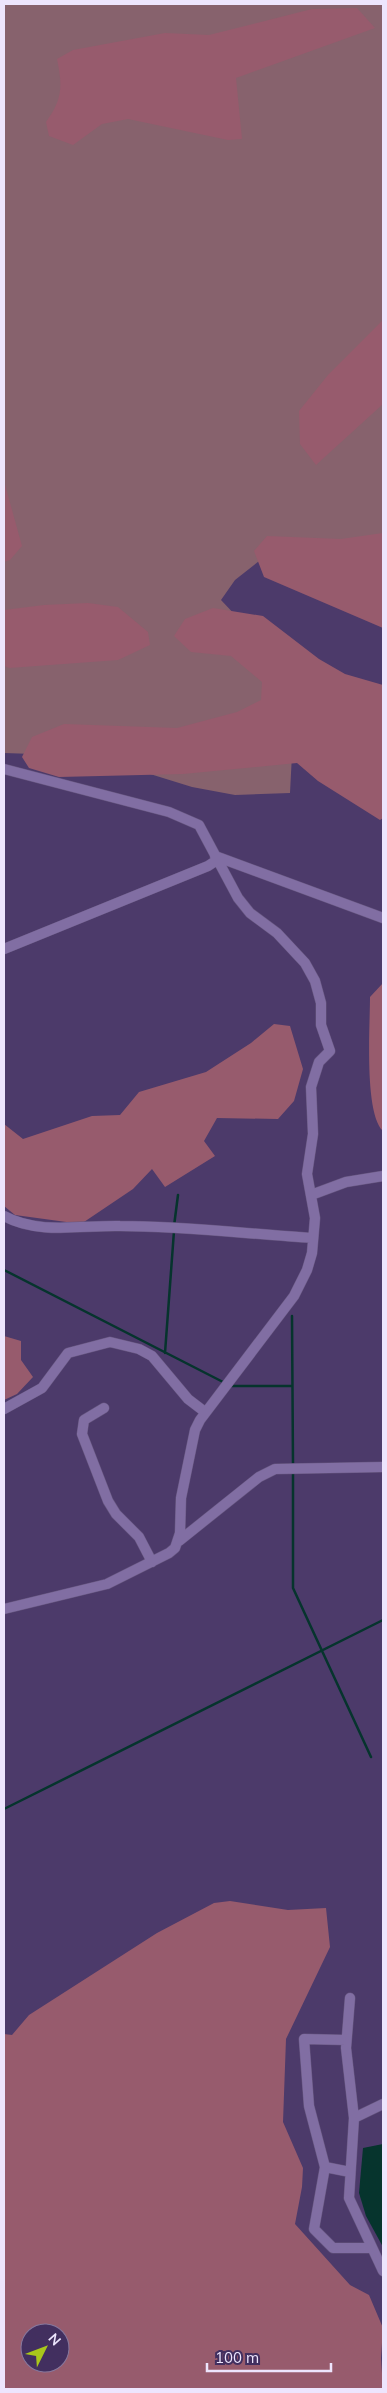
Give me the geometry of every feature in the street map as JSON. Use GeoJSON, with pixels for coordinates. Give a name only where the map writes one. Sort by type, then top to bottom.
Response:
{"type":"FeatureCollection","features":[{"type":"Feature","properties":{"kind":"street"},"geometry":{"type":"LineString","coordinates":[[4,769],[182,816],[199,826],[244,906],[277,933],[305,963],[315,981],[321,1003],[322,1026],[330,1051],[319,1062],[311,1087],[313,1134],[307,1174],[315,1218],[312,1253],[302,1284],[205,1412],[195,1430],[180,1498],[179,1541]]}},
{"type":"Feature","properties":{"kind":"street"},"geometry":{"type":"LineString","coordinates":[[216,858],[383,918]]}},
{"type":"Feature","properties":{"kind":"street"},"geometry":{"type":"LineString","coordinates":[[4,949],[208,866],[216,858]]}},
{"type":"Feature","properties":{"kind":"street"},"geometry":{"type":"LineString","coordinates":[[310,1194],[346,1182],[383,1176]]}},
{"type":"Feature","properties":{"kind":"street"},"geometry":{"type":"LineString","coordinates":[[4,1216],[23,1224],[58,1228],[119,1226],[313,1238]]}},
{"type":"Feature","properties":{"kind":"street"},"geometry":{"type":"LineString","coordinates":[[4,1409],[42,1388],[68,1353],[110,1342],[139,1349],[152,1356],[188,1399],[205,1412]]}},
{"type":"Feature","properties":{"kind":"street"},"geometry":{"type":"LineString","coordinates":[[104,1408],[84,1420],[82,1434],[108,1500],[116,1514],[139,1537],[152,1562]]}},
{"type":"Feature","properties":{"kind":"street"},"geometry":{"type":"LineString","coordinates":[[4,1609],[107,1584],[152,1562],[169,1553],[179,1541],[260,1477],[274,1469],[383,1466]]}},
{"type":"Feature","properties":{"kind":"street"},"geometry":{"type":"LineString","coordinates":[[350,1998],[346,2040],[348,2083],[354,2118],[349,2198],[383,2272]]}},
{"type":"Feature","properties":{"kind":"street"},"geometry":{"type":"LineString","coordinates":[[346,2040],[304,2039],[309,2106],[325,2167],[314,2229],[333,2248],[371,2248]]}},
{"type":"Feature","properties":{"kind":"street"},"geometry":{"type":"LineString","coordinates":[[354,2118],[383,2104]]}},
{"type":"Feature","properties":{"kind":"street"},"geometry":{"type":"LineString","coordinates":[[325,2167],[350,2172]]}},
{"type":"Feature","properties":{"kind":"shaded area"},"geometry":{"type":"Polygon","coordinates":[[[4,4],[383,4],[383,540],[273,550],[235,580],[221,600],[258,639],[293,735],[290,793],[235,795],[192,787],[92,756],[4,753],[4,4]]]}},
{"type":"Feature","properties":{"kind":"shaded area"},"geometry":{"type":"Polygon","coordinates":[[[357,8],[375,28],[236,78],[242,139],[228,140],[128,119],[102,124],[73,145],[49,136],[46,122],[55,107],[60,93],[57,59],[73,50],[165,33],[209,35],[312,9],[357,8]]]}},
{"type":"Feature","properties":{"kind":"shaded area"},"geometry":{"type":"Polygon","coordinates":[[[383,320],[383,404],[316,465],[300,444],[299,411],[328,375],[383,320]]]}},
{"type":"Feature","properties":{"kind":"shaded area"},"geometry":{"type":"Polygon","coordinates":[[[4,481],[22,546],[10,560],[4,562],[4,481]]]}},
{"type":"Feature","properties":{"kind":"shaded area"},"geometry":{"type":"Polygon","coordinates":[[[383,533],[383,628],[264,577],[254,551],[267,536],[341,539],[383,533]]]}},
{"type":"Feature","properties":{"kind":"shaded area"},"geometry":{"type":"Polygon","coordinates":[[[88,603],[118,607],[148,632],[150,645],[118,660],[9,668],[4,666],[4,610],[44,605],[88,603]]]}},
{"type":"Feature","properties":{"kind":"shaded area"},"geometry":{"type":"Polygon","coordinates":[[[213,608],[263,616],[319,659],[345,674],[383,685],[383,818],[380,820],[318,781],[297,763],[183,774],[59,777],[29,768],[22,757],[32,737],[64,724],[177,728],[237,712],[261,700],[262,682],[231,656],[191,652],[174,636],[185,619],[213,608]]]}},
{"type":"Feature","properties":{"kind":"shaded area"},"geometry":{"type":"Polygon","coordinates":[[[383,983],[383,1131],[377,1121],[373,1107],[369,1047],[370,997],[383,983]]]}},
{"type":"Feature","properties":{"kind":"shaded area"},"geometry":{"type":"Polygon","coordinates":[[[274,1024],[290,1026],[303,1069],[294,1101],[278,1119],[217,1118],[204,1141],[215,1156],[165,1187],[152,1169],[133,1189],[81,1224],[15,1215],[4,1206],[4,1124],[23,1139],[92,1116],[120,1115],[139,1092],[206,1072],[251,1043],[274,1024]]]}},
{"type":"Feature","properties":{"kind":"shaded area"},"geometry":{"type":"Polygon","coordinates":[[[4,1336],[21,1341],[21,1360],[33,1377],[17,1394],[4,1400],[4,1336]]]}},
{"type":"Feature","properties":{"kind":"shaded area"},"geometry":{"type":"Polygon","coordinates":[[[230,1901],[288,1910],[326,1908],[330,1947],[286,2039],[283,2122],[303,2168],[302,2187],[295,2224],[350,2285],[369,2295],[383,2328],[381,2358],[383,2389],[4,2389],[4,2034],[12,2035],[29,2015],[157,1933],[214,1903],[230,1901]]]}},
{"type":"Feature","properties":{"kind":"shaded area"},"geometry":{"type":"Polygon","coordinates":[[[383,2144],[383,2247],[366,2216],[359,2193],[363,2148],[383,2144]]]}},
{"type":"Feature","properties":{"kind":"waterway"},"geometry":{"type":"LineString","coordinates":[[174,1226],[178,1195]]}},
{"type":"Feature","properties":{"kind":"waterway"},"geometry":{"type":"LineString","coordinates":[[165,1353],[174,1231]]}},
{"type":"Feature","properties":{"kind":"waterway"},"geometry":{"type":"LineString","coordinates":[[4,1270],[225,1383]]}},
{"type":"Feature","properties":{"kind":"waterway"},"geometry":{"type":"LineString","coordinates":[[292,1316],[293,1465]]}},
{"type":"Feature","properties":{"kind":"waterway"},"geometry":{"type":"LineString","coordinates":[[230,1386],[292,1386]]}},
{"type":"Feature","properties":{"kind":"waterway"},"geometry":{"type":"LineString","coordinates":[[293,1470],[293,1588],[371,1757]]}},
{"type":"Feature","properties":{"kind":"waterway"},"geometry":{"type":"LineString","coordinates":[[4,1809],[383,1620]]}}]}
